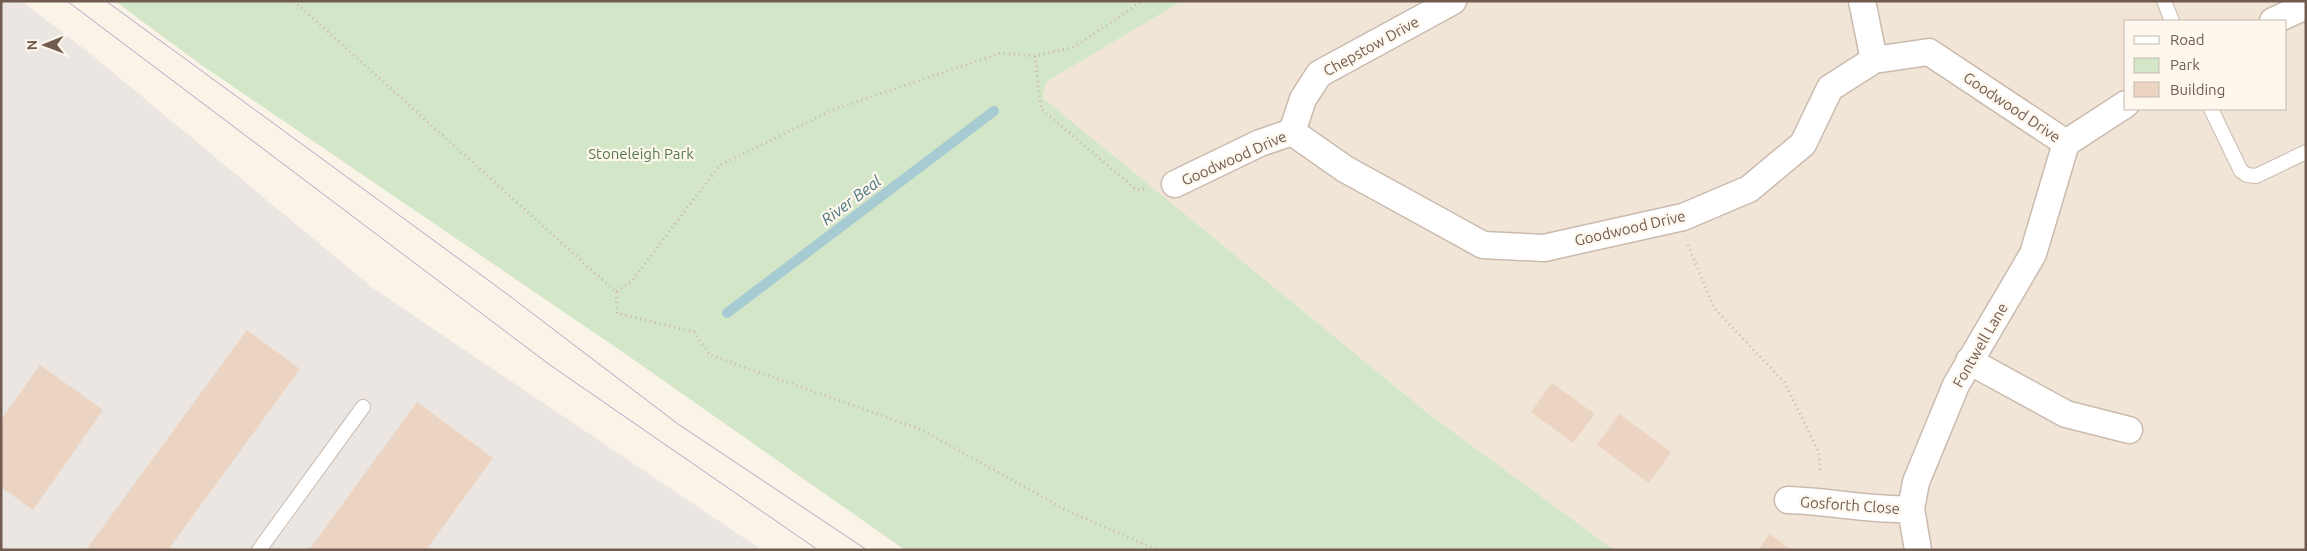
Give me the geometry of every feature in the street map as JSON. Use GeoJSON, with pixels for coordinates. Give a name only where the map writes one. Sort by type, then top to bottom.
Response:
{"type":"FeatureCollection","features":[{"type":"Feature","properties":{"kind":"street","name":"Chepstow Drive"},"geometry":{"type":"LineString","coordinates":[[1292,132],[1303,99],[1319,74],[1453,1]]}},
{"type":"Feature","properties":{"kind":"street"},"geometry":{"type":"LineString","coordinates":[[1862,1],[1874,60]]}},
{"type":"Feature","properties":{"kind":"street"},"geometry":{"type":"LineString","coordinates":[[2275,20],[2306,6]]}},
{"type":"Feature","properties":{"kind":"street","name":"Goodwood Drive"},"geometry":{"type":"LineString","coordinates":[[1175,184],[1260,143],[1292,132],[1345,169],[1483,244],[1544,248],[1677,218],[1749,190],[1803,144],[1830,88],[1874,60],[1929,52],[2066,144]]}},
{"type":"Feature","properties":{"kind":"street"},"geometry":{"type":"LineString","coordinates":[[2066,144],[2124,105]]}},
{"type":"Feature","properties":{"kind":"street","name":"Fontwell Lane"},"geometry":{"type":"LineString","coordinates":[[1918,550],[1911,509],[1916,482],[1956,385],[2033,254],[2066,144]]}},
{"type":"Feature","properties":{"kind":"street"},"geometry":{"type":"LineString","coordinates":[[1970,361],[2066,414],[2129,430]]}},
{"type":"Feature","properties":{"kind":"street","name":"Gosforth Close"},"geometry":{"type":"LineString","coordinates":[[1788,500],[1820,501],[1884,510],[1911,509]]}},
{"type":"Feature","properties":{"kind":"lane"},"geometry":{"type":"LineString","coordinates":[[2164,1],[2172,20]]}},
{"type":"Feature","properties":{"kind":"lane"},"geometry":{"type":"LineString","coordinates":[[2211,110],[2241,171],[2247,175],[2256,176],[2306,152]]}},
{"type":"Feature","properties":{"kind":"lane"},"geometry":{"type":"LineString","coordinates":[[259,550],[363,407]]}},
{"type":"Feature","properties":{"kind":"path"},"geometry":{"type":"LineString","coordinates":[[294,1],[616,292],[617,313],[694,332],[710,355],[920,429],[1070,512],[1158,550]]}},
{"type":"Feature","properties":{"kind":"path"},"geometry":{"type":"LineString","coordinates":[[616,292],[632,280],[720,165],[835,109],[1001,53],[1035,56],[1074,47],[1143,1]]}},
{"type":"Feature","properties":{"kind":"path"},"geometry":{"type":"LineString","coordinates":[[1035,56],[1041,109],[1136,190],[1175,184]]}},
{"type":"Feature","properties":{"kind":"path"},"geometry":{"type":"LineString","coordinates":[[1677,218],[1714,308],[1785,383],[1819,452],[1820,501]]}},
{"type":"Feature","properties":{"kind":"shaded area"},"geometry":{"type":"Polygon","coordinates":[[[1,1],[21,1],[92,55],[374,289],[762,550],[1,550],[1,1]]]}},
{"type":"Feature","properties":{"kind":"shaded area"},"geometry":{"type":"Polygon","coordinates":[[[1182,1],[2306,1],[2306,550],[1614,550],[1430,415],[1043,98],[1046,82],[1182,1]]]}},
{"type":"Feature","properties":{"kind":"green space","name":"Stoneleigh Park"},"geometry":{"type":"Polygon","coordinates":[[[115,1],[1182,1],[1046,82],[1043,98],[1430,415],[1614,550],[905,550],[627,355],[200,64],[115,1]]]}},
{"type":"Feature","properties":{"kind":"building"},"geometry":{"type":"Polygon","coordinates":[[[247,330],[300,369],[168,550],[86,550],[247,330]]]}},
{"type":"Feature","properties":{"kind":"building"},"geometry":{"type":"Polygon","coordinates":[[[40,365],[103,410],[33,510],[1,487],[1,420],[40,365]]]}},
{"type":"Feature","properties":{"kind":"building"},"geometry":{"type":"Polygon","coordinates":[[[1552,383],[1595,414],[1573,443],[1531,412],[1552,383]]]}},
{"type":"Feature","properties":{"kind":"building"},"geometry":{"type":"Polygon","coordinates":[[[417,402],[493,458],[426,550],[309,550],[417,402]]]}},
{"type":"Feature","properties":{"kind":"building"},"geometry":{"type":"Polygon","coordinates":[[[1619,414],[1671,452],[1649,483],[1597,445],[1619,414]]]}},
{"type":"Feature","properties":{"kind":"building"},"geometry":{"type":"Polygon","coordinates":[[[1770,534],[1791,550],[1758,550],[1770,534]]]}},
{"type":"Feature","properties":{"kind":"waterway","name":"River Beal"},"geometry":{"type":"LineString","coordinates":[[727,313],[994,111]]}},
{"type":"Feature","properties":{"kind":"tram line"},"geometry":{"type":"LineString","coordinates":[[67,1],[550,365],[818,550]]}},
{"type":"Feature","properties":{"kind":"tram line"},"geometry":{"type":"LineString","coordinates":[[106,1],[503,291],[678,424],[867,550]]}}]}
